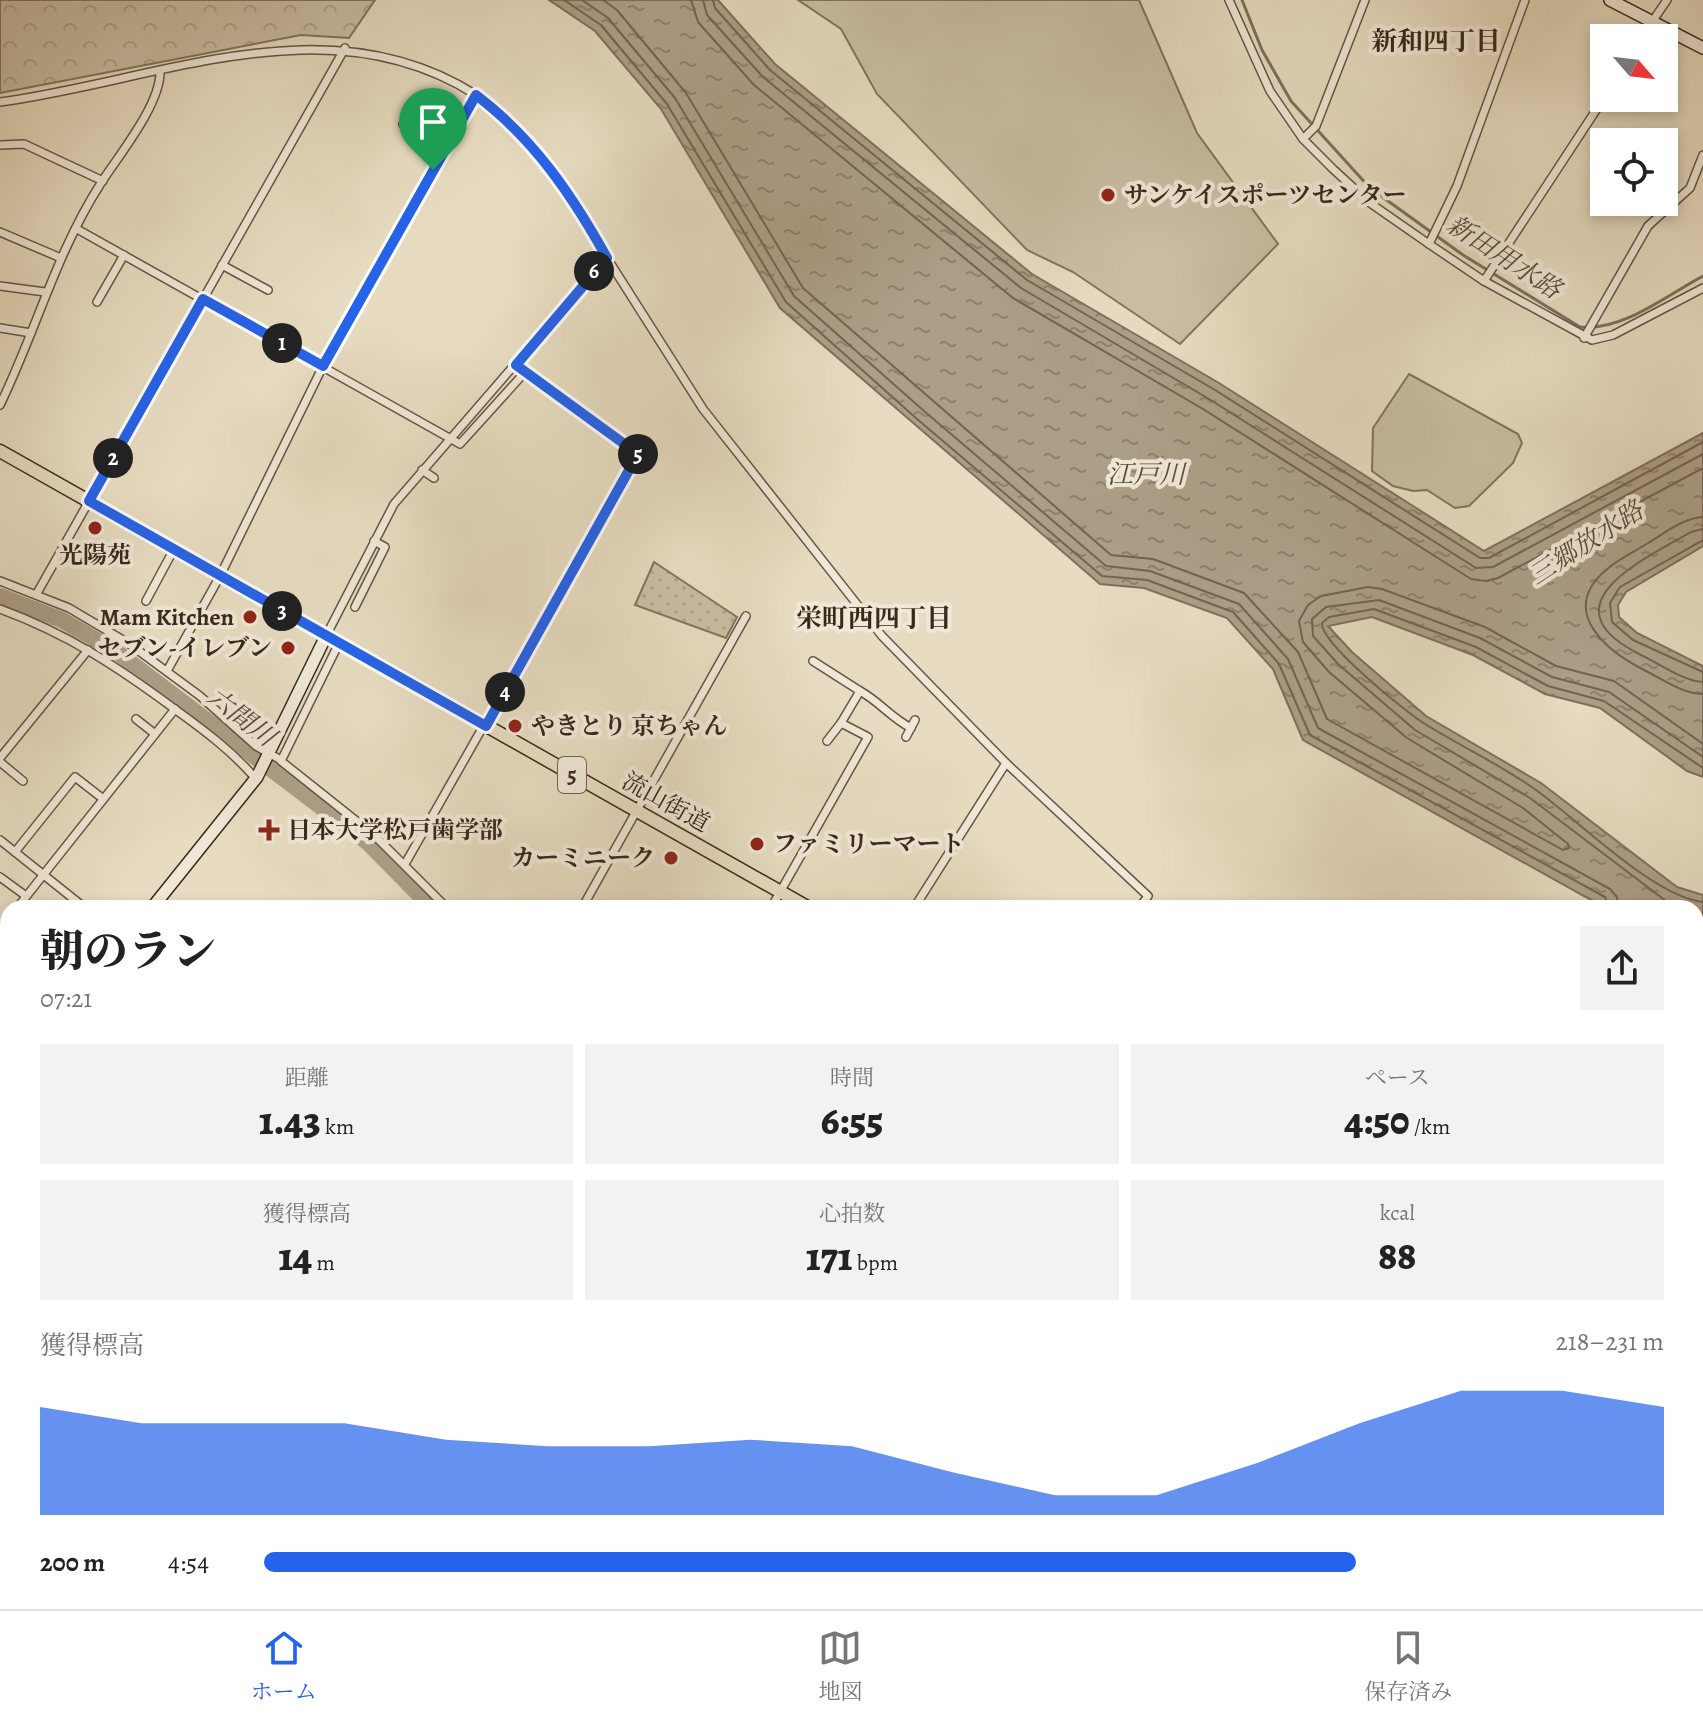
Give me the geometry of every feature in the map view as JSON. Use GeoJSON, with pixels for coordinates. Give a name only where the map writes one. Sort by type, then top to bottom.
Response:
{"type":"FeatureCollection","features":[{"type":"Feature","properties":{"kind":"main road","name":"流山街道"},"geometry":{"type":"LineString","coordinates":[[0,451],[794,900]]}},
{"type":"Feature","properties":{"kind":"street"},"geometry":{"type":"LineString","coordinates":[[1229,0],[1270,91],[1303,139],[1370,203],[1484,281],[1584,338],[1597,340],[1613,335],[1703,288]]}},
{"type":"Feature","properties":{"kind":"street"},"geometry":{"type":"LineString","coordinates":[[1303,139],[1316,126],[1365,0]]}},
{"type":"Feature","properties":{"kind":"street"},"geometry":{"type":"LineString","coordinates":[[1429,244],[1457,186],[1525,0]]}},
{"type":"Feature","properties":{"kind":"street"},"geometry":{"type":"LineString","coordinates":[[1610,0],[1703,48]]}},
{"type":"Feature","properties":{"kind":"street"},"geometry":{"type":"LineString","coordinates":[[1653,22],[1667,0]]}},
{"type":"Feature","properties":{"kind":"street"},"geometry":{"type":"LineString","coordinates":[[36,595],[345,48]]}},
{"type":"Feature","properties":{"kind":"street"},"geometry":{"type":"LineString","coordinates":[[0,102],[277,49],[345,48],[412,63],[476,95],[511,124],[555,173],[732,449],[882,636],[1006,763],[1148,896],[1145,900]]}},
{"type":"Feature","properties":{"kind":"street"},"geometry":{"type":"LineString","coordinates":[[0,405],[61,258],[151,101],[161,82],[160,71]]}},
{"type":"Feature","properties":{"kind":"street"},"geometry":{"type":"LineString","coordinates":[[167,671],[220,576],[323,366],[476,95]]}},
{"type":"Feature","properties":{"kind":"street"},"geometry":{"type":"LineString","coordinates":[[1484,281],[1595,112]]}},
{"type":"Feature","properties":{"kind":"street"},"geometry":{"type":"LineString","coordinates":[[403,124],[446,147]]}},
{"type":"Feature","properties":{"kind":"street"},"geometry":{"type":"LineString","coordinates":[[0,145],[24,144],[103,181]]}},
{"type":"Feature","properties":{"kind":"street"},"geometry":{"type":"LineString","coordinates":[[1584,338],[1648,226],[1690,188],[1703,155]]}},
{"type":"Feature","properties":{"kind":"street"},"geometry":{"type":"LineString","coordinates":[[77,229],[460,444],[526,371]]}},
{"type":"Feature","properties":{"kind":"street"},"geometry":{"type":"LineString","coordinates":[[0,232],[61,258]]}},
{"type":"Feature","properties":{"kind":"street"},"geometry":{"type":"LineString","coordinates":[[97,302],[124,255]]}},
{"type":"Feature","properties":{"kind":"street"},"geometry":{"type":"LineString","coordinates":[[158,900],[273,757],[333,639],[374,541],[394,504],[607,258]]}},
{"type":"Feature","properties":{"kind":"street"},"geometry":{"type":"LineString","coordinates":[[222,265],[268,290]]}},
{"type":"Feature","properties":{"kind":"street"},"geometry":{"type":"LineString","coordinates":[[0,286],[45,292]]}},
{"type":"Feature","properties":{"kind":"street"},"geometry":{"type":"LineString","coordinates":[[0,328],[31,333]]}},
{"type":"Feature","properties":{"kind":"street"},"geometry":{"type":"LineString","coordinates":[[405,864],[638,454],[516,365]]}},
{"type":"Feature","properties":{"kind":"street"},"geometry":{"type":"LineString","coordinates":[[422,470],[434,478]]}},
{"type":"Feature","properties":{"kind":"street"},"geometry":{"type":"LineString","coordinates":[[355,607],[385,547],[374,541]]}},
{"type":"Feature","properties":{"kind":"street"},"geometry":{"type":"LineString","coordinates":[[146,601],[174,549]]}},
{"type":"Feature","properties":{"kind":"street"},"geometry":{"type":"LineString","coordinates":[[0,581],[98,624],[167,671],[405,864],[439,900]]}},
{"type":"Feature","properties":{"kind":"street"},"geometry":{"type":"LineString","coordinates":[[150,592],[158,597]]}},
{"type":"Feature","properties":{"kind":"street"},"geometry":{"type":"LineString","coordinates":[[0,610],[46,626],[88,650],[175,709],[227,749],[257,777]]}},
{"type":"Feature","properties":{"kind":"street"},"geometry":{"type":"LineString","coordinates":[[586,900],[746,616]]}},
{"type":"Feature","properties":{"kind":"street"},"geometry":{"type":"LineString","coordinates":[[23,781],[0,760],[88,650]]}},
{"type":"Feature","properties":{"kind":"street"},"geometry":{"type":"LineString","coordinates":[[813,661],[882,703],[889,716],[911,728]]}},
{"type":"Feature","properties":{"kind":"street"},"geometry":{"type":"LineString","coordinates":[[827,735],[841,723],[860,691]]}},
{"type":"Feature","properties":{"kind":"street"},"geometry":{"type":"LineString","coordinates":[[23,900],[175,709]]}},
{"type":"Feature","properties":{"kind":"street"},"geometry":{"type":"LineString","coordinates":[[136,719],[155,734]]}},
{"type":"Feature","properties":{"kind":"street"},"geometry":{"type":"LineString","coordinates":[[906,737],[915,720]]}},
{"type":"Feature","properties":{"kind":"street"},"geometry":{"type":"LineString","coordinates":[[776,900],[868,737],[841,723]]}},
{"type":"Feature","properties":{"kind":"street"},"geometry":{"type":"LineString","coordinates":[[919,900],[1006,763]]}},
{"type":"Feature","properties":{"kind":"street"},"geometry":{"type":"LineString","coordinates":[[15,852],[75,777],[102,798]]}},
{"type":"Feature","properties":{"kind":"street"},"geometry":{"type":"LineString","coordinates":[[0,840],[75,900]]}},
{"type":"Feature","properties":{"kind":"street"},"geometry":{"type":"LineString","coordinates":[[0,877],[26,896]]}},
{"type":"Feature","properties":{"kind":"green space"},"geometry":{"type":"Polygon","coordinates":[[[0,0],[375,0],[349,38],[301,35],[0,93],[0,0]]]}},
{"type":"Feature","properties":{"kind":"green space","name":"サンケイスポーツセンター"},"geometry":{"type":"Polygon","coordinates":[[[798,0],[1139,0],[1197,133],[1278,244],[1180,344],[1073,272],[1027,250],[877,94],[841,29],[798,0]]]}},
{"type":"Feature","properties":{"kind":"green space"},"geometry":{"type":"Polygon","coordinates":[[[1409,374],[1518,434],[1522,443],[1513,463],[1469,506],[1455,508],[1427,490],[1413,491],[1393,486],[1372,471],[1373,428],[1409,374]]]}},
{"type":"Feature","properties":{"kind":"green space"},"geometry":{"type":"Polygon","coordinates":[[[654,562],[737,617],[726,638],[635,605],[654,562]]]}},
{"type":"Feature","properties":{"kind":"water","name":"江戸川"},"geometry":{"type":"Polygon","coordinates":[[[549,0],[718,0],[775,64],[1032,274],[1219,383],[1484,551],[1703,433],[1703,546],[1626,592],[1618,605],[1619,617],[1637,633],[1703,666],[1703,777],[1687,771],[1600,708],[1545,694],[1473,655],[1372,617],[1328,626],[1352,652],[1426,716],[1541,783],[1677,887],[1703,895],[1703,900],[1592,900],[1584,896],[1303,740],[1273,669],[1227,618],[1144,588],[1100,584],[780,308],[661,109],[595,31],[549,0]]]}},
{"type":"Feature","properties":{"kind":"waterway","name":"新田用水路"},"geometry":{"type":"LineString","coordinates":[[1242,0],[1262,50],[1291,101],[1370,188],[1463,255],[1580,327],[1596,327],[1628,318],[1703,276]]}},
{"type":"Feature","properties":{"kind":"waterway","name":"六間川"},"geometry":{"type":"LineString","coordinates":[[0,596],[62,620],[117,652],[368,843],[424,900]]}},
{"type":"Feature","properties":{"kind":"place","name":"サンケイスポーツセンター"},"geometry":{"type":"Point","coordinates":[1108,195]}},
{"type":"Feature","properties":{"kind":"place","name":"光陽苑"},"geometry":{"type":"Point","coordinates":[95,528]}},
{"type":"Feature","properties":{"kind":"place","name":"Mam Kitchen"},"geometry":{"type":"Point","coordinates":[250,617]}},
{"type":"Feature","properties":{"kind":"place","name":"セブン-イレブン"},"geometry":{"type":"Point","coordinates":[288,648]}},
{"type":"Feature","properties":{"kind":"place","name":"やきとり 京ちゃん"},"geometry":{"type":"Point","coordinates":[515,726]}},
{"type":"Feature","properties":{"kind":"place","name":"日本大学松戸歯学部"},"geometry":{"type":"Point","coordinates":[269,830]}},
{"type":"Feature","properties":{"kind":"place","name":"ファミリーマート"},"geometry":{"type":"Point","coordinates":[757,844]}},
{"type":"Feature","properties":{"kind":"place","name":"カーミニーク"},"geometry":{"type":"Point","coordinates":[671,858]}},
{"type":"Feature","properties":{"kind":"district","name":"新和四丁目"},"geometry":{"type":"Point","coordinates":[1436,41]}},
{"type":"Feature","properties":{"kind":"district","name":"栄町西四丁目"},"geometry":{"type":"Point","coordinates":[874,618]}},
{"type":"Feature","properties":{"kind":"route"},"geometry":{"type":"LineString","coordinates":[[476,95],[511,124],[573,197],[607,258],[516,365],[638,454],[486,726],[89,501],[203,299],[323,366],[433,170],[476,95]]}},
{"type":"Feature","properties":{"kind":"water label","name":"三郷放水路"},"geometry":{"type":"Point","coordinates":[1586,543]}}]}
